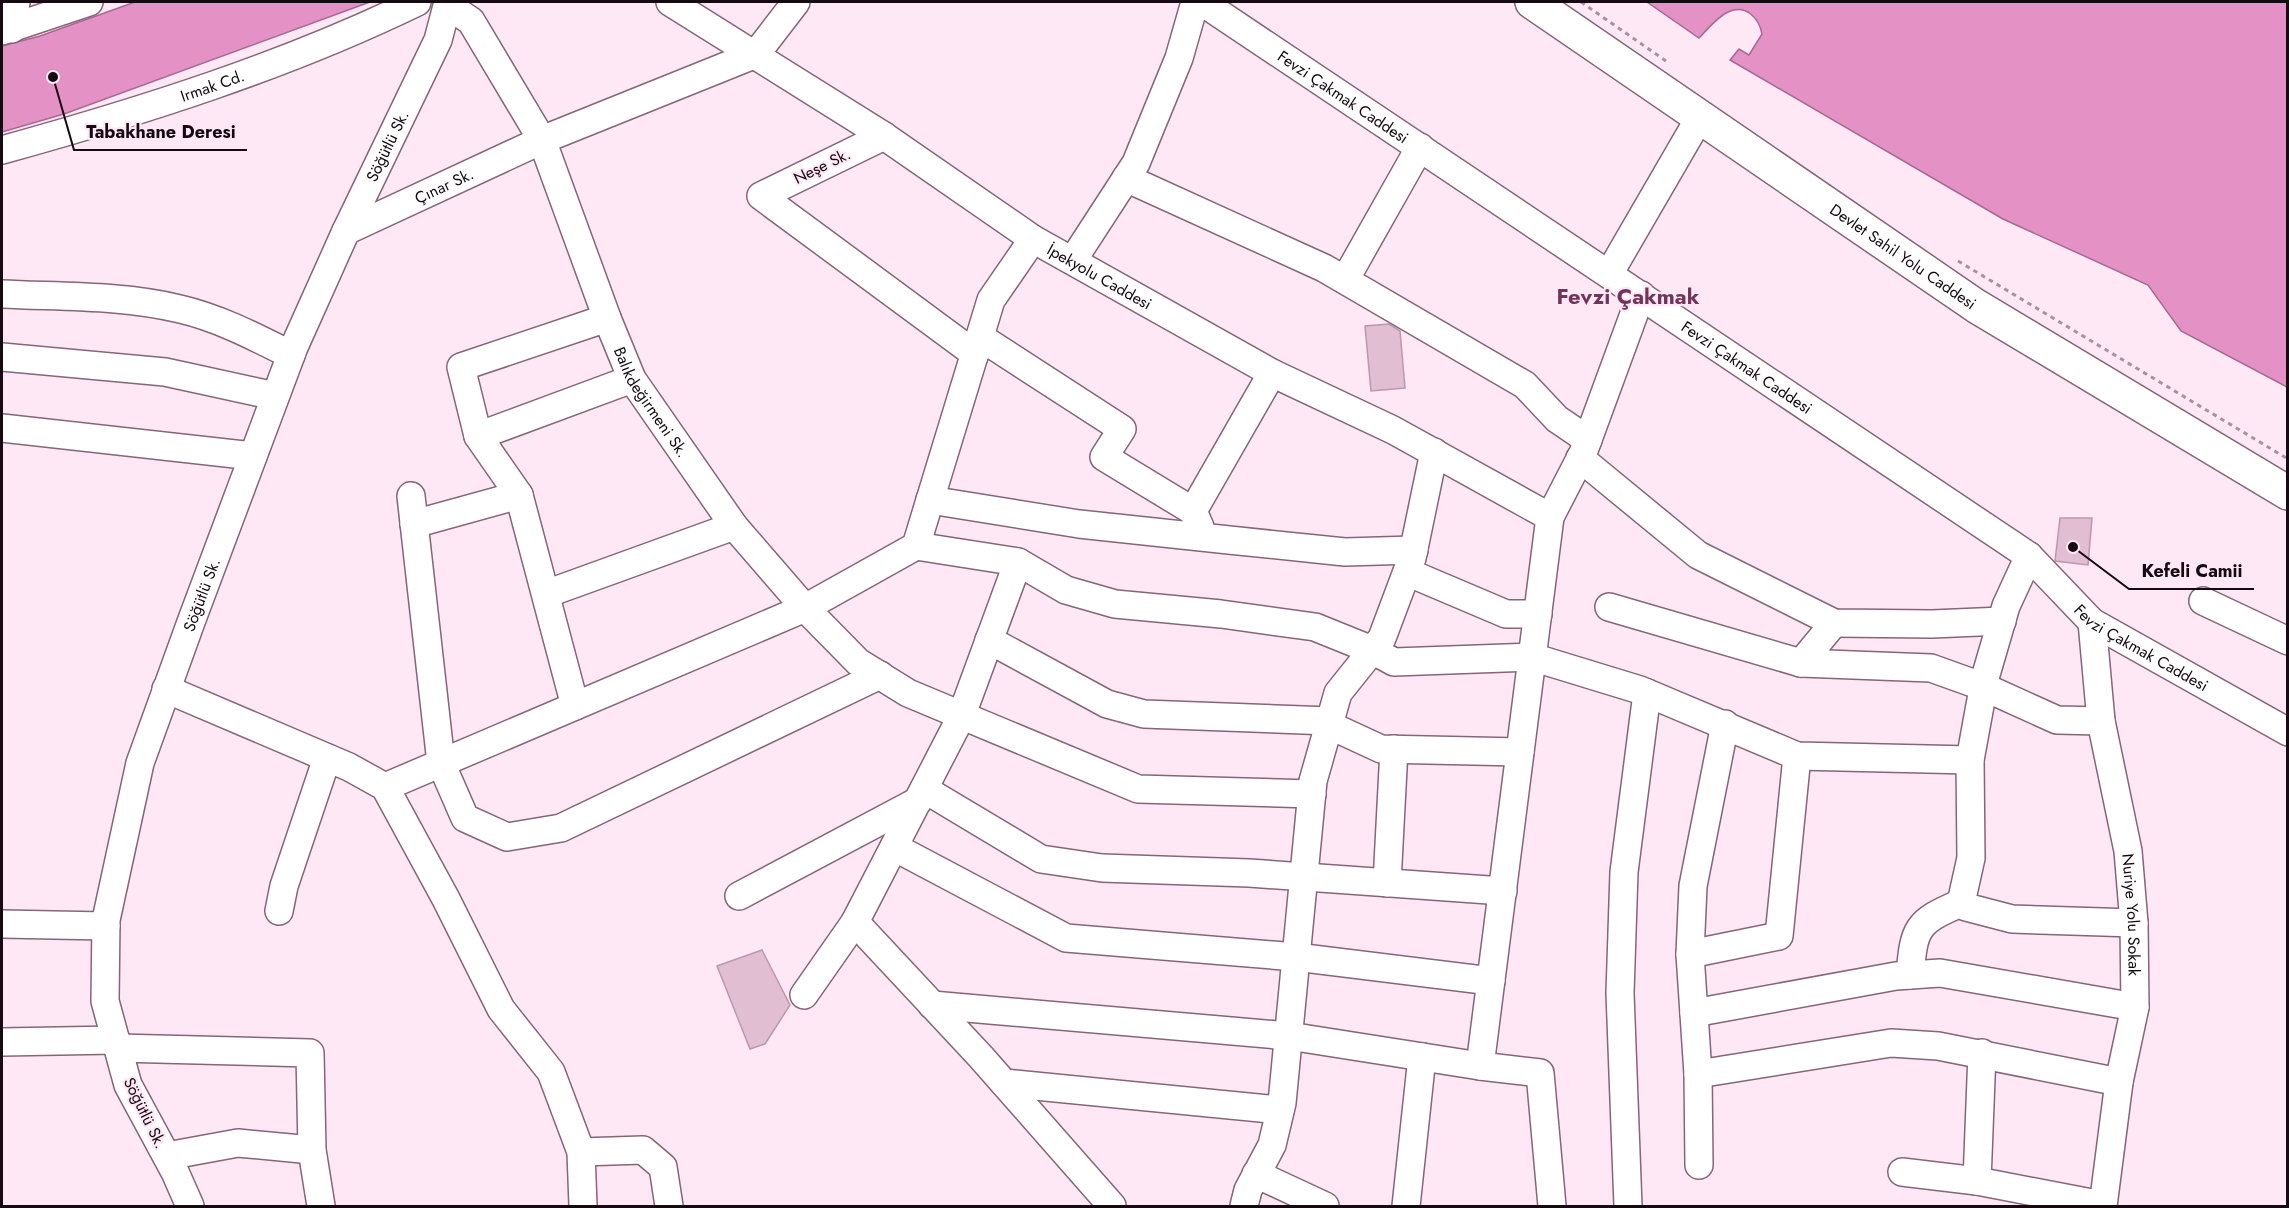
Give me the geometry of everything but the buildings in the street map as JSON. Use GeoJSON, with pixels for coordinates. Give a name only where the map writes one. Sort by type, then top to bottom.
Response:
{"type":"FeatureCollection","features":[{"type":"Feature","properties":{"kind":"main road","name":"Devlet Sahil Yolu Caddesi"},"geometry":{"type":"LineString","coordinates":[[1532,2],[1976,306],[2288,493]]}},
{"type":"Feature","properties":{"kind":"main road","name":"Devlet Sahil Yolu Caddesi"},"geometry":{"type":"LineString","coordinates":[[1555,2],[1894,236],[2288,472]]}},
{"type":"Feature","properties":{"kind":"street"},"geometry":{"type":"LineString","coordinates":[[7,30],[16,2]]}},
{"type":"Feature","properties":{"kind":"street"},"geometry":{"type":"LineString","coordinates":[[7,30],[89,2]]}},
{"type":"Feature","properties":{"kind":"street","name":"Irmak Cd."},"geometry":{"type":"LineString","coordinates":[[2,150],[196,91],[359,30],[417,2]]}},
{"type":"Feature","properties":{"kind":"street","name":"İpekyolu Caddesi"},"geometry":{"type":"LineString","coordinates":[[670,2],[884,136],[1033,239],[1272,374],[1393,430],[1550,517]]}},
{"type":"Feature","properties":{"kind":"street"},"geometry":{"type":"LineString","coordinates":[[756,54],[796,2]]}},
{"type":"Feature","properties":{"kind":"street"},"geometry":{"type":"LineString","coordinates":[[1072,260],[1136,163],[1179,58],[1195,2]]}},
{"type":"Feature","properties":{"kind":"street","name":"Fevzi Çakmak Caddesi"},"geometry":{"type":"LineString","coordinates":[[1202,2],[2029,556],[2092,622],[2288,732]]}},
{"type":"Feature","properties":{"kind":"street","name":"Balıkdeğirmeni Sk."},"geometry":{"type":"LineString","coordinates":[[448,4],[471,21],[542,140],[607,318],[632,379],[734,526],[805,608],[858,662],[908,693],[1138,789],[1312,794]]}},
{"type":"Feature","properties":{"kind":"street","name":"Söğütlü Sk."},"geometry":{"type":"LineString","coordinates":[[190,1206],[167,1156],[128,1085],[105,1001],[106,926],[140,763],[291,354],[346,231],[438,40],[448,4]]}},
{"type":"Feature","properties":{"kind":"street","name":"Çınar Sk."},"geometry":{"type":"LineString","coordinates":[[346,231],[542,140],[756,54]]}},
{"type":"Feature","properties":{"kind":"street"},"geometry":{"type":"LineString","coordinates":[[1609,274],[1700,117]]}},
{"type":"Feature","properties":{"kind":"street","name":"Neşe Sk."},"geometry":{"type":"LineString","coordinates":[[884,136],[761,196],[977,345]]}},
{"type":"Feature","properties":{"kind":"street"},"geometry":{"type":"LineString","coordinates":[[1345,280],[1420,147]]}},
{"type":"Feature","properties":{"kind":"street"},"geometry":{"type":"LineString","coordinates":[[1126,178],[1324,268],[1525,386],[1584,449],[1698,555],[1834,623],[1932,624],[2002,621]]}},
{"type":"Feature","properties":{"kind":"street"},"geometry":{"type":"LineString","coordinates":[[916,546],[991,300],[1033,239]]}},
{"type":"Feature","properties":{"kind":"street"},"geometry":{"type":"LineString","coordinates":[[2,294],[119,299],[181,309],[235,327],[291,354]]}},
{"type":"Feature","properties":{"kind":"street"},"geometry":{"type":"LineString","coordinates":[[1480,1066],[1550,517],[1584,449],[1641,295]]}},
{"type":"Feature","properties":{"kind":"street"},"geometry":{"type":"LineString","coordinates":[[575,706],[519,495],[477,436],[461,367],[607,318]]}},
{"type":"Feature","properties":{"kind":"street"},"geometry":{"type":"LineString","coordinates":[[977,345],[1122,429],[1104,457],[1193,511],[1204,538]]}},
{"type":"Feature","properties":{"kind":"street"},"geometry":{"type":"LineString","coordinates":[[2,357],[165,372],[275,396]]}},
{"type":"Feature","properties":{"kind":"street"},"geometry":{"type":"LineString","coordinates":[[1193,511],[1272,374]]}},
{"type":"Feature","properties":{"kind":"street"},"geometry":{"type":"LineString","coordinates":[[477,436],[632,379]]}},
{"type":"Feature","properties":{"kind":"street"},"geometry":{"type":"LineString","coordinates":[[2,428],[253,456]]}},
{"type":"Feature","properties":{"kind":"street"},"geometry":{"type":"LineString","coordinates":[[1244,1206],[1248,1190],[1272,1145],[1280,1110],[1313,781],[1338,693],[1382,638],[1410,561],[1434,452]]}},
{"type":"Feature","properties":{"kind":"street"},"geometry":{"type":"LineString","coordinates":[[414,524],[519,495]]}},
{"type":"Feature","properties":{"kind":"street"},"geometry":{"type":"LineString","coordinates":[[411,496],[441,763],[465,818],[507,837],[561,828],[880,675]]}},
{"type":"Feature","properties":{"kind":"street"},"geometry":{"type":"LineString","coordinates":[[930,500],[1079,524],[1410,561],[1506,614],[1538,614]]}},
{"type":"Feature","properties":{"kind":"street"},"geometry":{"type":"LineString","coordinates":[[546,594],[734,526]]}},
{"type":"Feature","properties":{"kind":"street"},"geometry":{"type":"LineString","coordinates":[[385,787],[805,608],[916,546],[1018,562],[1066,591],[1115,604],[1221,614],[1315,627],[1372,650],[1394,662],[1532,657],[1647,693],[1797,756],[1970,759]]}},
{"type":"Feature","properties":{"kind":"street"},"geometry":{"type":"LineString","coordinates":[[1961,903],[1971,858],[1970,759],[1984,687],[2002,621],[2029,556]]}},
{"type":"Feature","properties":{"kind":"street"},"geometry":{"type":"LineString","coordinates":[[804,995],[855,922],[961,717],[1018,562]]}},
{"type":"Feature","properties":{"kind":"street"},"geometry":{"type":"LineString","coordinates":[[2203,601],[2288,641]]}},
{"type":"Feature","properties":{"kind":"street"},"geometry":{"type":"LineString","coordinates":[[1609,607],[1801,663],[1931,668],[1984,687],[2057,720],[2102,721]]}},
{"type":"Feature","properties":{"kind":"street","name":"Nuriye Yolu Sokak"},"geometry":{"type":"LineString","coordinates":[[2092,622],[2102,721],[2128,851],[2134,923],[2135,1007],[2119,1082],[2102,1206]]}},
{"type":"Feature","properties":{"kind":"street"},"geometry":{"type":"LineString","coordinates":[[1801,663],[1834,623]]}},
{"type":"Feature","properties":{"kind":"street"},"geometry":{"type":"LineString","coordinates":[[989,640],[1107,704],[1144,714],[1329,723],[1381,749],[1520,752]]}},
{"type":"Feature","properties":{"kind":"street"},"geometry":{"type":"LineString","coordinates":[[166,689],[327,758],[385,787],[446,899],[501,1009],[551,1072],[581,1152],[583,1206]]}},
{"type":"Feature","properties":{"kind":"street"},"geometry":{"type":"LineString","coordinates":[[1628,1206],[1620,993],[1624,872],[1647,693]]}},
{"type":"Feature","properties":{"kind":"street"},"geometry":{"type":"LineString","coordinates":[[1699,1165],[1698,1074],[1690,954],[1693,886],[1725,724]]}},
{"type":"Feature","properties":{"kind":"street"},"geometry":{"type":"LineString","coordinates":[[1387,883],[1394,749]]}},
{"type":"Feature","properties":{"kind":"street"},"geometry":{"type":"LineString","coordinates":[[1690,954],[1779,936],[1797,756]]}},
{"type":"Feature","properties":{"kind":"street"},"geometry":{"type":"LineString","coordinates":[[279,911],[284,886],[327,758]]}},
{"type":"Feature","properties":{"kind":"street"},"geometry":{"type":"LineString","coordinates":[[921,795],[1041,859],[1102,868],[1250,873],[1503,891]]}},
{"type":"Feature","properties":{"kind":"street"},"geometry":{"type":"LineString","coordinates":[[739,896],[921,795]]}},
{"type":"Feature","properties":{"kind":"street"},"geometry":{"type":"LineString","coordinates":[[894,847],[1066,938],[1296,957],[1491,981]]}},
{"type":"Feature","properties":{"kind":"street"},"geometry":{"type":"LineString","coordinates":[[1961,903],[1966,907],[2012,919],[2134,923]]}},
{"type":"Feature","properties":{"kind":"street"},"geometry":{"type":"LineString","coordinates":[[1910,975],[1913,938],[1931,916],[1961,903]]}},
{"type":"Feature","properties":{"kind":"street"},"geometry":{"type":"LineString","coordinates":[[855,922],[1004,1083],[1092,1196],[1112,1206]]}},
{"type":"Feature","properties":{"kind":"street"},"geometry":{"type":"LineString","coordinates":[[2,924],[106,926]]}},
{"type":"Feature","properties":{"kind":"street"},"geometry":{"type":"LineString","coordinates":[[1694,1013],[1910,975],[1940,973],[2135,1007]]}},
{"type":"Feature","properties":{"kind":"street"},"geometry":{"type":"LineString","coordinates":[[933,1005],[1289,1036],[1480,1066],[1540,1073],[1552,1206]]}},
{"type":"Feature","properties":{"kind":"street"},"geometry":{"type":"LineString","coordinates":[[2,1042],[117,1044],[310,1053],[312,1150],[321,1206]]}},
{"type":"Feature","properties":{"kind":"street"},"geometry":{"type":"LineString","coordinates":[[1698,1074],[1891,1043],[1938,1046],[1982,1053],[2119,1082]]}},
{"type":"Feature","properties":{"kind":"street"},"geometry":{"type":"LineString","coordinates":[[1977,1181],[1982,1053]]}},
{"type":"Feature","properties":{"kind":"street"},"geometry":{"type":"LineString","coordinates":[[1406,1206],[1422,1057]]}},
{"type":"Feature","properties":{"kind":"street"},"geometry":{"type":"LineString","coordinates":[[1004,1083],[1280,1110]]}},
{"type":"Feature","properties":{"kind":"street"},"geometry":{"type":"LineString","coordinates":[[167,1156],[238,1143],[312,1150]]}},
{"type":"Feature","properties":{"kind":"street"},"geometry":{"type":"LineString","coordinates":[[581,1152],[643,1150],[663,1167],[669,1206]]}},
{"type":"Feature","properties":{"kind":"street"},"geometry":{"type":"LineString","coordinates":[[1902,1172],[1977,1181],[2102,1206]]}},
{"type":"Feature","properties":{"kind":"street"},"geometry":{"type":"LineString","coordinates":[[1256,1174],[1325,1206]]}},
{"type":"Feature","properties":{"kind":"path"},"geometry":{"type":"LineString","coordinates":[[1581,2],[1670,63]]}},
{"type":"Feature","properties":{"kind":"path"},"geometry":{"type":"LineString","coordinates":[[1954,259],[2288,459]]}},
{"type":"Feature","properties":{"kind":"shaded area"},"geometry":{"type":"Polygon","coordinates":[[[135,2],[370,2],[64,114],[2,132],[2,46],[40,36],[135,2]]]}},
{"type":"Feature","properties":{"kind":"shaded area"},"geometry":{"type":"Polygon","coordinates":[[[1647,2],[2287,2],[2287,387],[2181,331],[2148,285],[2003,219],[1730,60],[1739,49],[1749,55],[1762,34],[1751,14],[1740,10],[1728,12],[1716,20],[1699,38],[1647,2]]]}},
{"type":"Feature","properties":{"kind":"place","name":"Tabakhane Deresi"},"geometry":{"type":"Point","coordinates":[53,77]}},
{"type":"Feature","properties":{"kind":"place","name":"Kefeli Camii"},"geometry":{"type":"Point","coordinates":[2073,547]}},
{"type":"Feature","properties":{"kind":"district","name":"Fevzi Çakmak"},"geometry":{"type":"Point","coordinates":[1628,296]}}]}
